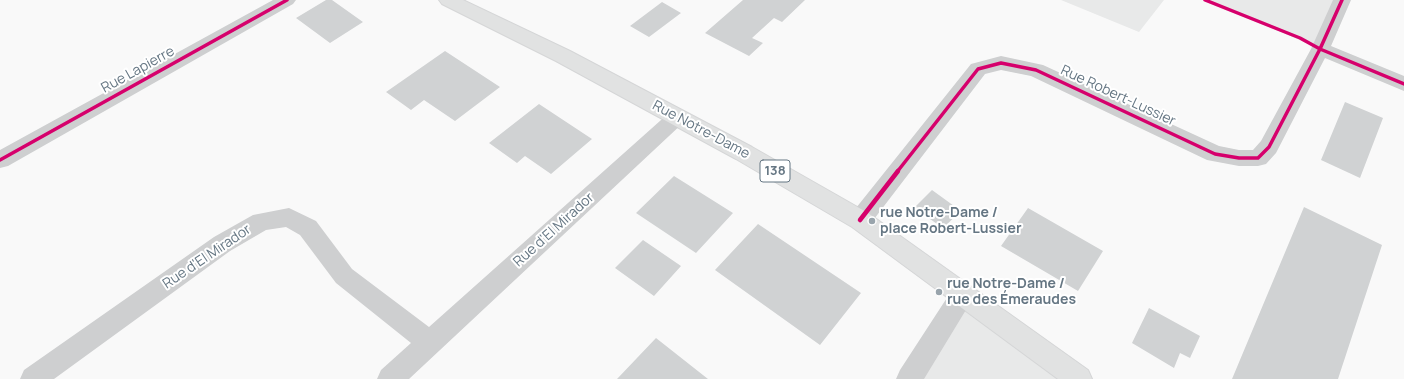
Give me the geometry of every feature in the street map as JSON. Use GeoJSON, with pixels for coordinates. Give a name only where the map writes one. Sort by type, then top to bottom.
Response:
{"type":"FeatureCollection","features":[{"type":"Feature","properties":{"kind":"main road","name":"Rue Notre-Dame"},"geometry":{"type":"LineString","coordinates":[[448,0],[563,56],[744,153],[860,220],[1079,379]]}},
{"type":"Feature","properties":{"kind":"street","name":"Rue Lapierre"},"geometry":{"type":"LineString","coordinates":[[0,160],[287,0]]}},
{"type":"Feature","properties":{"kind":"street","name":"Rue Robert-Lussier"},"geometry":{"type":"LineString","coordinates":[[860,220],[978,69],[1001,63],[1036,70],[1215,154],[1239,158],[1258,158],[1269,147],[1320,49],[1342,0]]}},
{"type":"Feature","properties":{"kind":"street"},"geometry":{"type":"LineString","coordinates":[[1320,49],[1404,84]]}},
{"type":"Feature","properties":{"kind":"street","name":"Rue d'El Mirador"},"geometry":{"type":"LineString","coordinates":[[390,379],[677,117]]}},
{"type":"Feature","properties":{"kind":"street","name":"Rue d'El Mirador"},"geometry":{"type":"LineString","coordinates":[[33,379],[222,244],[261,222],[288,217],[308,228],[344,276],[430,343]]}},
{"type":"Feature","properties":{"kind":"street"},"geometry":{"type":"LineString","coordinates":[[909,379],[963,295]]}},
{"type":"Feature","properties":{"kind":"shaded area"},"geometry":{"type":"Polygon","coordinates":[[[1061,0],[1164,0],[1139,32],[1061,0]]]}},
{"type":"Feature","properties":{"kind":"shaded area"},"geometry":{"type":"Polygon","coordinates":[[[1208,0],[1342,0],[1320,49],[1208,0]]]}},
{"type":"Feature","properties":{"kind":"shaded area"},"geometry":{"type":"Polygon","coordinates":[[[963,295],[1072,379],[909,379],[963,295]]]}},
{"type":"Feature","properties":{"kind":"building"},"geometry":{"type":"Polygon","coordinates":[[[326,0],[332,0],[363,22],[330,43],[296,18],[326,0]]]}},
{"type":"Feature","properties":{"kind":"building"},"geometry":{"type":"Polygon","coordinates":[[[743,0],[805,0],[782,22],[774,18],[752,38],[763,43],[749,56],[705,33],[743,0]]]}},
{"type":"Feature","properties":{"kind":"building"},"geometry":{"type":"Polygon","coordinates":[[[662,2],[681,13],[649,37],[630,26],[662,2]]]}},
{"type":"Feature","properties":{"kind":"building"},"geometry":{"type":"Polygon","coordinates":[[[445,51],[500,87],[455,121],[424,100],[411,110],[386,92],[445,51]]]}},
{"type":"Feature","properties":{"kind":"building"},"geometry":{"type":"Polygon","coordinates":[[[1345,102],[1383,118],[1360,178],[1321,160],[1345,102]]]}},
{"type":"Feature","properties":{"kind":"building"},"geometry":{"type":"Polygon","coordinates":[[[539,104],[592,139],[551,174],[525,156],[517,163],[489,143],[539,104]]]}},
{"type":"Feature","properties":{"kind":"building"},"geometry":{"type":"Polygon","coordinates":[[[674,176],[733,213],[696,253],[636,213],[674,176]]]}},
{"type":"Feature","properties":{"kind":"building"},"geometry":{"type":"Polygon","coordinates":[[[932,190],[961,211],[943,228],[914,208],[932,190]]]}},
{"type":"Feature","properties":{"kind":"building"},"geometry":{"type":"Polygon","coordinates":[[[1304,207],[1382,245],[1338,379],[1232,379],[1304,207]]]}},
{"type":"Feature","properties":{"kind":"building"},"geometry":{"type":"Polygon","coordinates":[[[1028,208],[1103,251],[1078,291],[1001,246],[1028,208]]]}},
{"type":"Feature","properties":{"kind":"building"},"geometry":{"type":"Polygon","coordinates":[[[758,224],[861,293],[820,345],[715,270],[758,224]]]}},
{"type":"Feature","properties":{"kind":"building"},"geometry":{"type":"Polygon","coordinates":[[[643,240],[681,266],[654,296],[615,268],[643,240]]]}},
{"type":"Feature","properties":{"kind":"building"},"geometry":{"type":"Polygon","coordinates":[[[1149,308],[1200,336],[1190,358],[1180,353],[1174,368],[1132,343],[1149,308]]]}},
{"type":"Feature","properties":{"kind":"building"},"geometry":{"type":"Polygon","coordinates":[[[656,338],[708,379],[617,379],[656,338]]]}},
{"type":"Feature","properties":{"kind":"cycle path"},"geometry":{"type":"LineString","coordinates":[[0,160],[287,0]]}},
{"type":"Feature","properties":{"kind":"cycle path"},"geometry":{"type":"LineString","coordinates":[[1205,0],[1300,38],[1320,49],[1404,84]]}},
{"type":"Feature","properties":{"kind":"cycle path"},"geometry":{"type":"LineString","coordinates":[[860,220],[978,69],[1001,63],[1036,70],[1215,154],[1239,158],[1258,158],[1269,147],[1320,49],[1342,0]]}},
{"type":"Feature","properties":{"kind":"place","name":"rue Notre-Dame / place Robert-Lussier"},"geometry":{"type":"Point","coordinates":[872,221]}},
{"type":"Feature","properties":{"kind":"place","name":"rue Notre-Dame / rue des Émeraudes"},"geometry":{"type":"Point","coordinates":[939,292]}}]}
